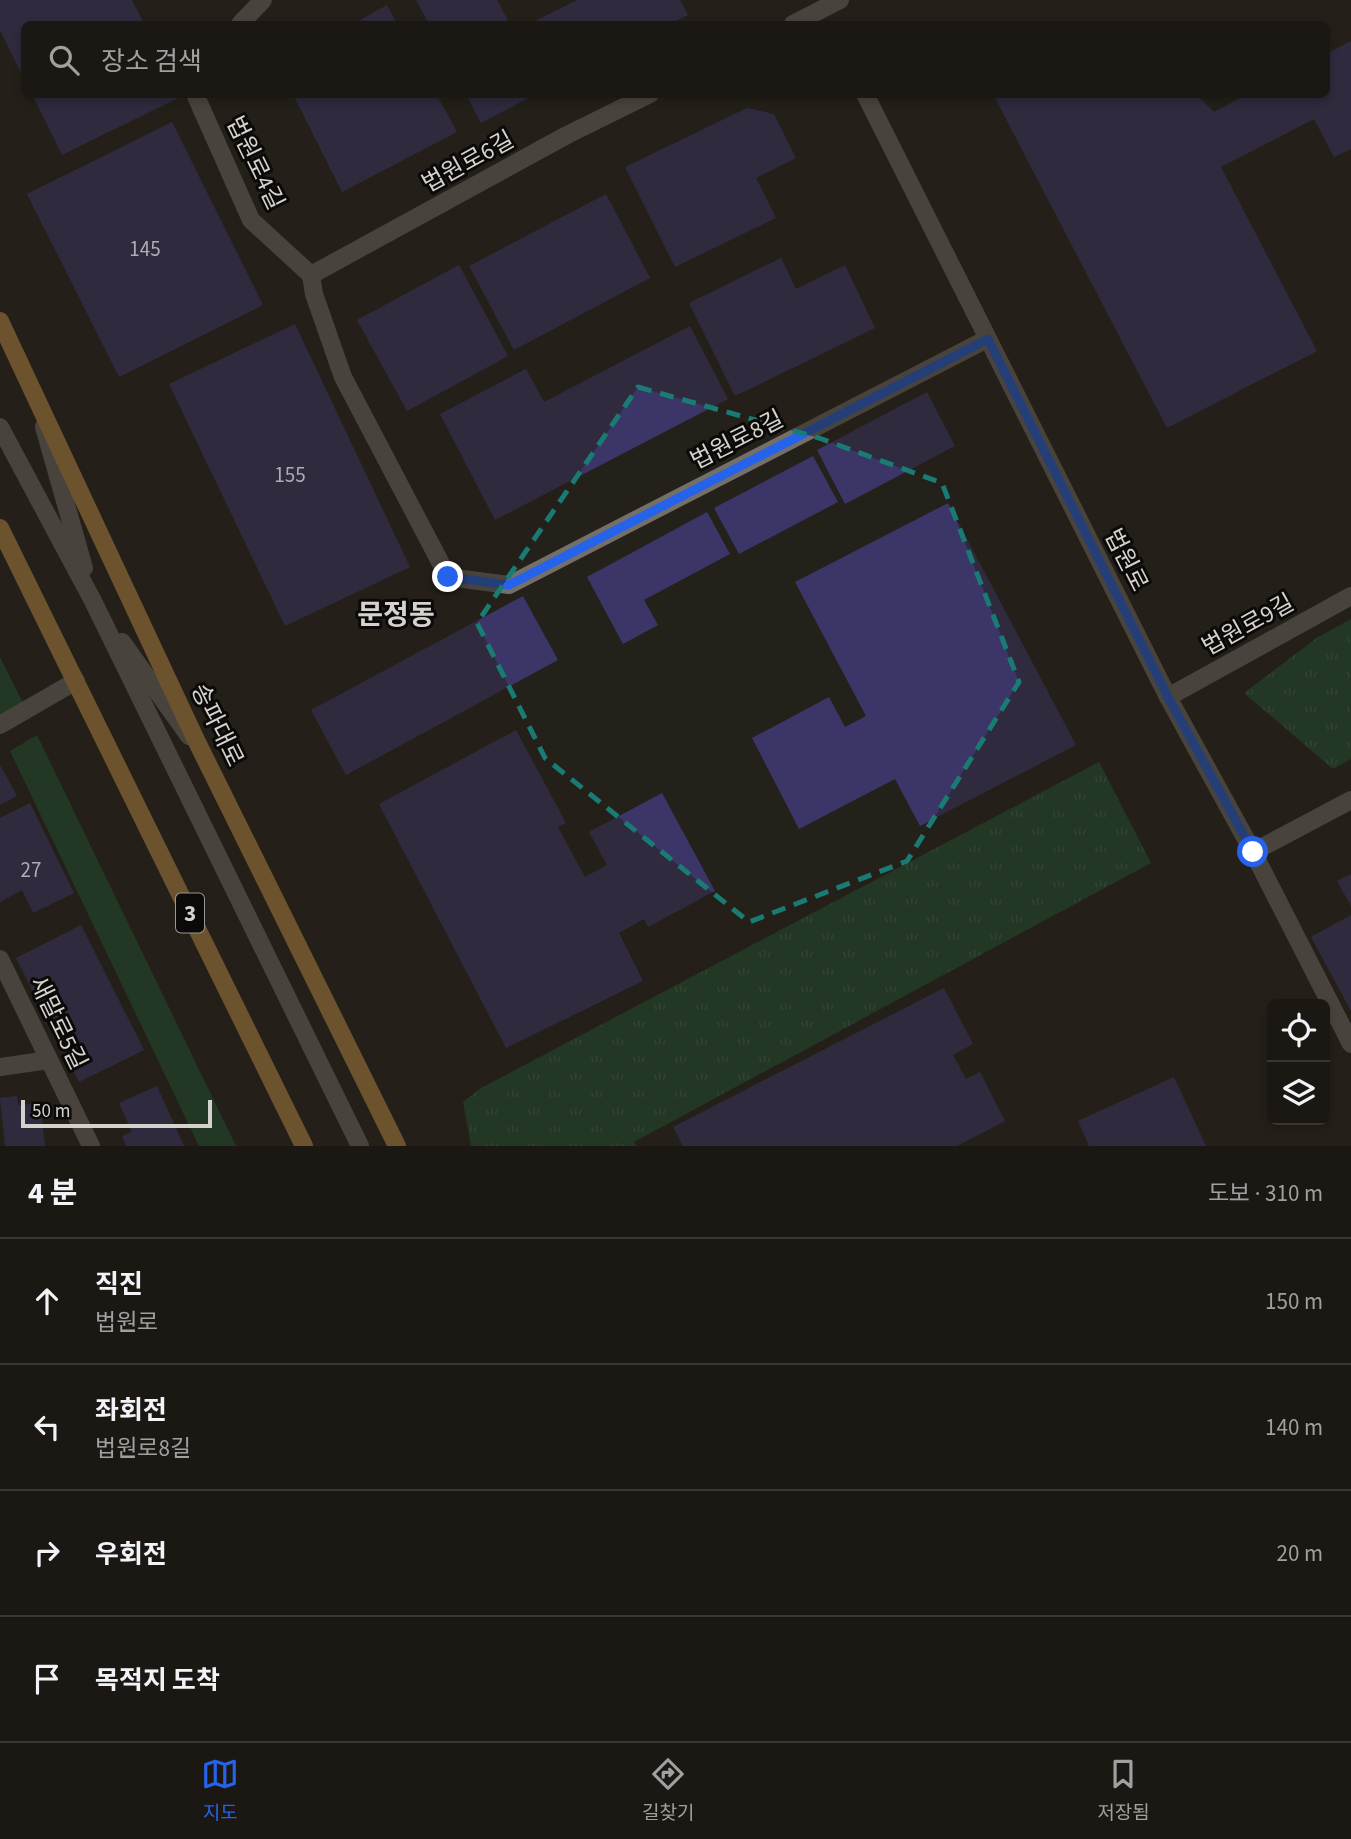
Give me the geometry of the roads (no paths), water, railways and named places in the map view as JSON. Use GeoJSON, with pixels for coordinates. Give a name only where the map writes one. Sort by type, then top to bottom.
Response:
{"type":"FeatureCollection","features":[{"type":"Feature","properties":{"kind":"main road","name":"송파대로"},"geometry":{"type":"LineString","coordinates":[[0,321],[205,758],[397,1146]]}},
{"type":"Feature","properties":{"kind":"main road","name":"3"},"geometry":{"type":"LineString","coordinates":[[0,528],[304,1146]]}},
{"type":"Feature","properties":{"kind":"street"},"geometry":{"type":"LineString","coordinates":[[243,21],[263,0]]}},
{"type":"Feature","properties":{"kind":"street"},"geometry":{"type":"LineString","coordinates":[[800,21],[823,12],[840,0]]}},
{"type":"Feature","properties":{"kind":"street","name":"법원로4길"},"geometry":{"type":"LineString","coordinates":[[197,98],[251,220],[311,275]]}},
{"type":"Feature","properties":{"kind":"street","name":"법원로6길"},"geometry":{"type":"LineString","coordinates":[[311,275],[567,135],[642,98]]}},
{"type":"Feature","properties":{"kind":"street","name":"법원로"},"geometry":{"type":"LineString","coordinates":[[867,98],[1168,697],[1253,852],[1351,1044]]}},
{"type":"Feature","properties":{"kind":"street","name":"법원로8길"},"geometry":{"type":"LineString","coordinates":[[311,275],[314,294],[344,377],[448,577],[509,585],[988,339]]}},
{"type":"Feature","properties":{"kind":"street"},"geometry":{"type":"LineString","coordinates":[[35,396],[93,601],[205,758]]}},
{"type":"Feature","properties":{"kind":"street"},"geometry":{"type":"LineString","coordinates":[[0,427],[93,601],[360,1146]]}},
{"type":"Feature","properties":{"kind":"street","name":"법원로9길"},"geometry":{"type":"LineString","coordinates":[[1168,697],[1351,596]]}},
{"type":"Feature","properties":{"kind":"street"},"geometry":{"type":"LineString","coordinates":[[0,725],[76,681]]}},
{"type":"Feature","properties":{"kind":"street"},"geometry":{"type":"LineString","coordinates":[[1253,852],[1351,800]]}},
{"type":"Feature","properties":{"kind":"street","name":"새말로5길"},"geometry":{"type":"LineString","coordinates":[[0,959],[90,1146]]}},
{"type":"Feature","properties":{"kind":"street"},"geometry":{"type":"LineString","coordinates":[[0,1067],[49,1060]]}},
{"type":"Feature","properties":{"kind":"district","name":"문정동"},"geometry":{"type":"Point","coordinates":[396,615]}}]}
